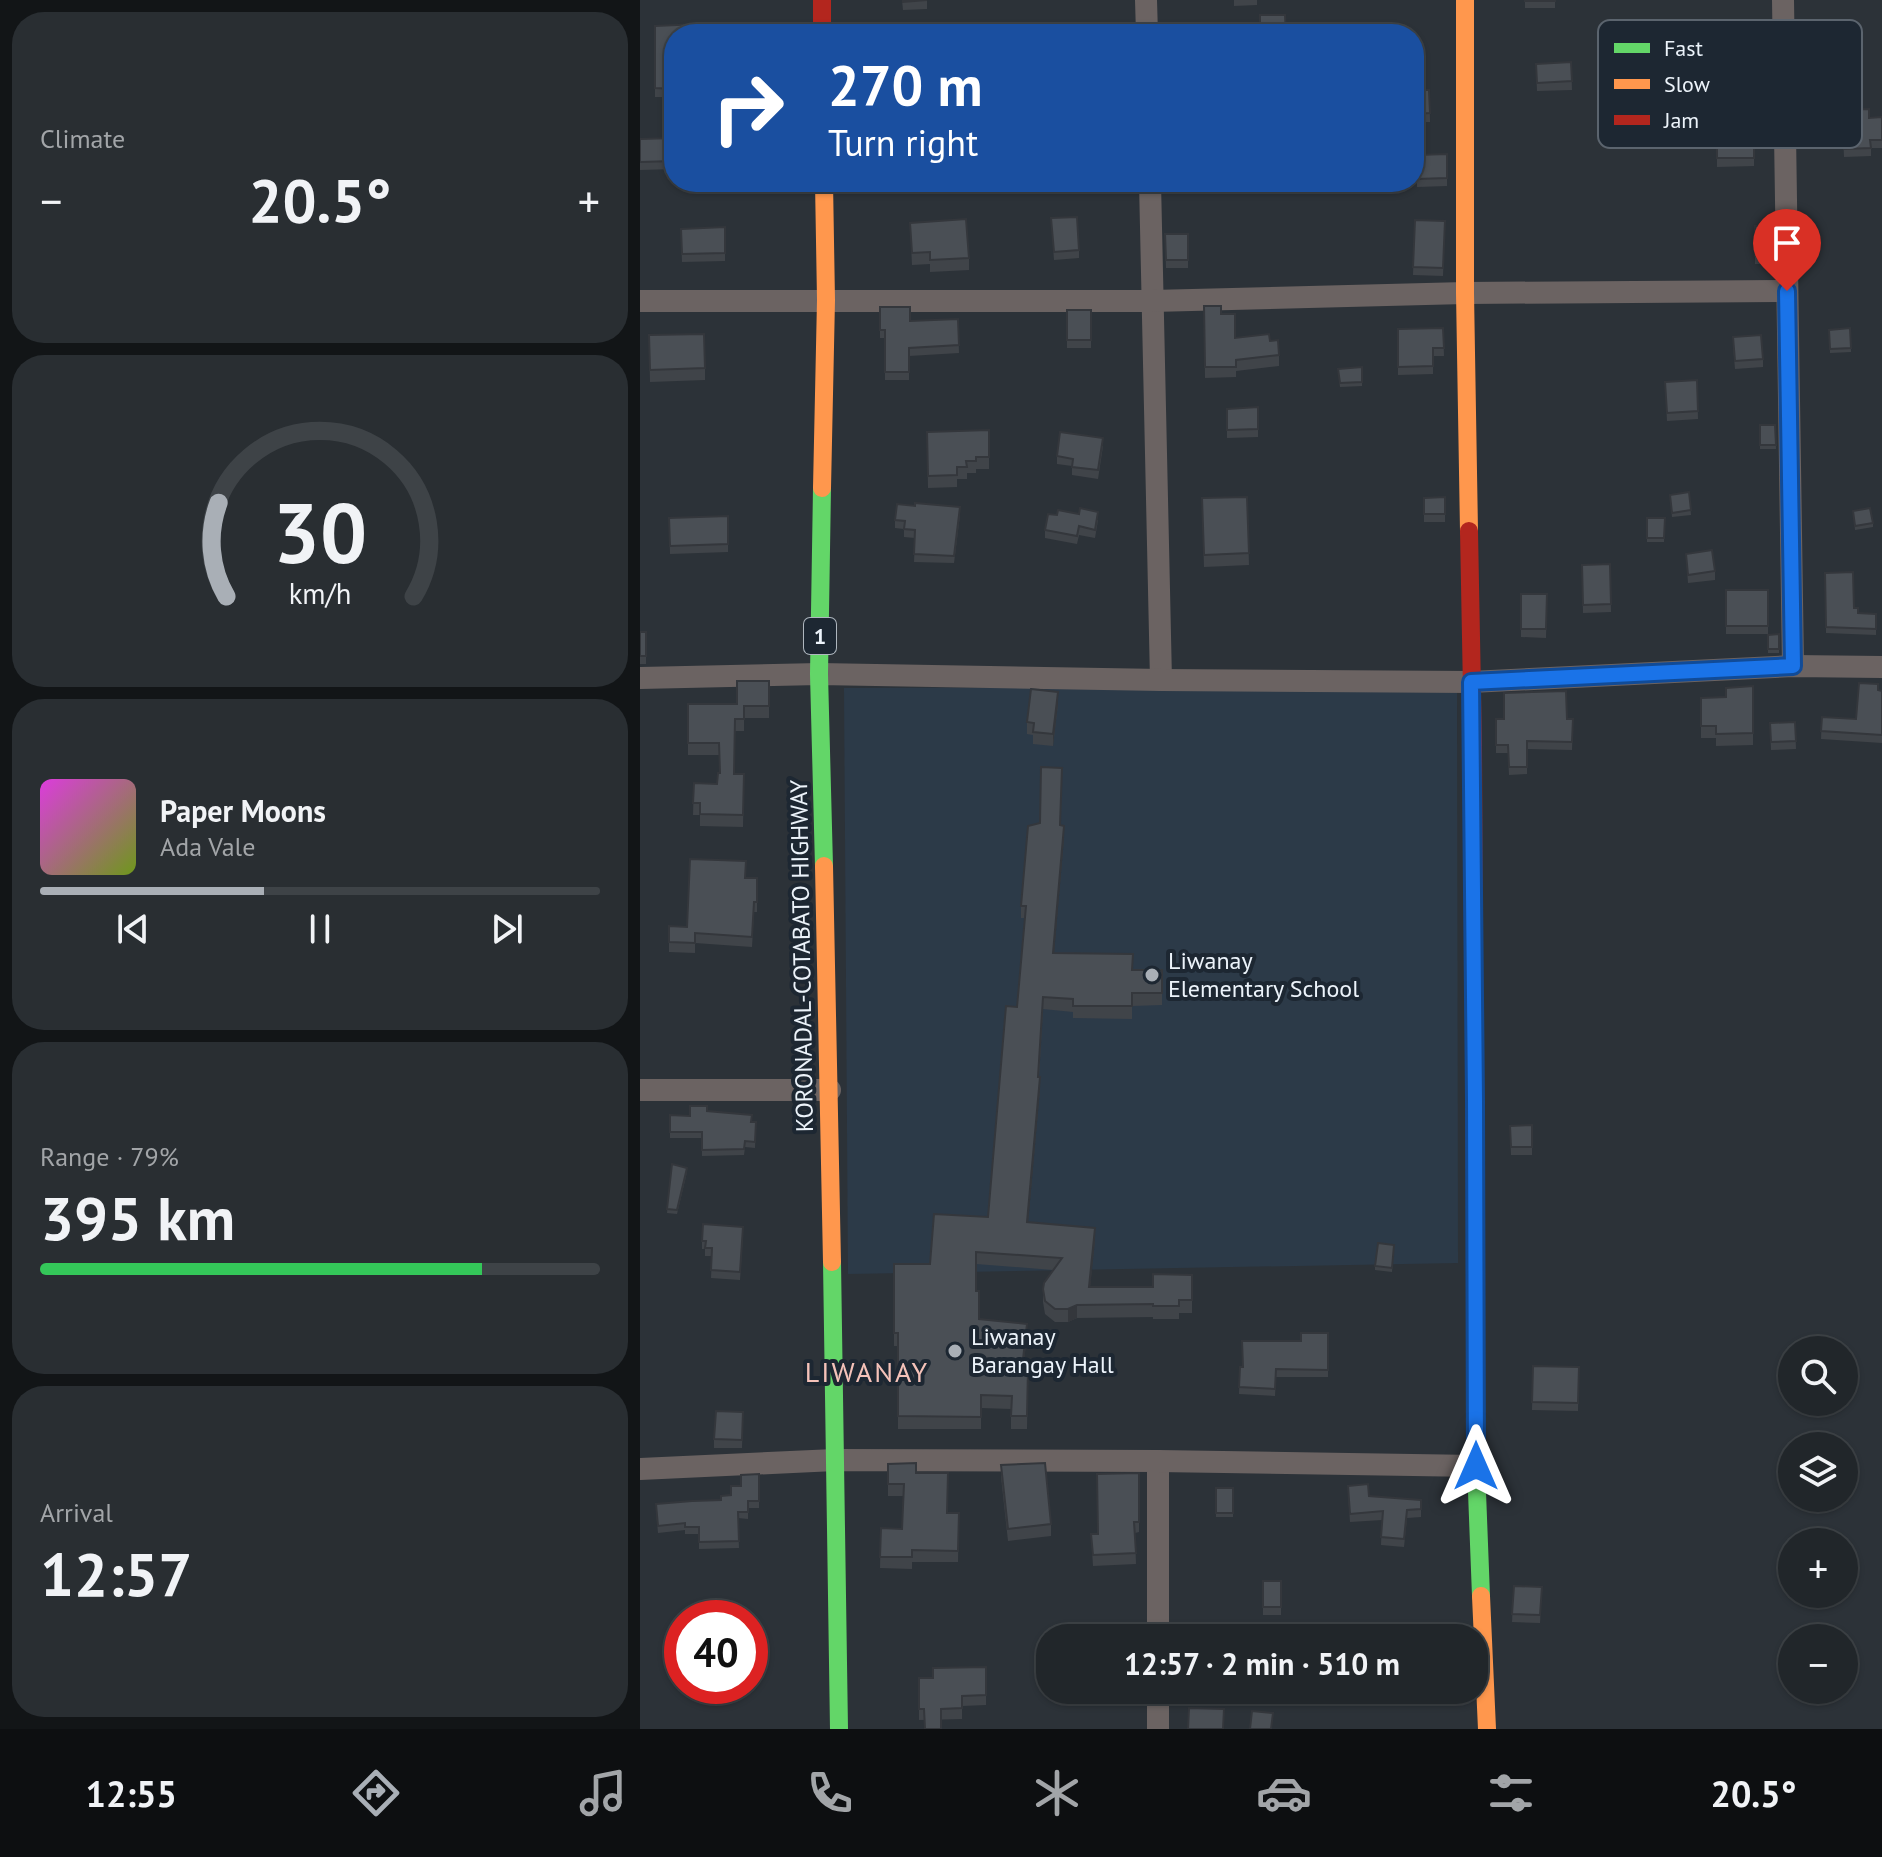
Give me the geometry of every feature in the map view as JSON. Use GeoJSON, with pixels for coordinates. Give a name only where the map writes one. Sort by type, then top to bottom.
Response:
{"type":"FeatureCollection","features":[{"type":"Feature","properties":{"kind":"main road"},"geometry":{"type":"LineString","coordinates":[[822,0],[822,24]]}},
{"type":"Feature","properties":{"kind":"main road"},"geometry":{"type":"LineString","coordinates":[[1465,0],[1476,1466],[1487,1729]]}},
{"type":"Feature","properties":{"kind":"main road","name":"KORONADAL-COTABATO HIGHWAY"},"geometry":{"type":"LineString","coordinates":[[824,192],[826,300],[819,674],[830,1090],[839,1729]]}},
{"type":"Feature","properties":{"kind":"street"},"geometry":{"type":"LineString","coordinates":[[1146,0],[1147,24]]}},
{"type":"Feature","properties":{"kind":"street"},"geometry":{"type":"LineString","coordinates":[[1783,0],[1783,20]]}},
{"type":"Feature","properties":{"kind":"street"},"geometry":{"type":"LineString","coordinates":[[1785,148],[1793,666]]}},
{"type":"Feature","properties":{"kind":"street"},"geometry":{"type":"LineString","coordinates":[[1150,192],[1161,680]]}},
{"type":"Feature","properties":{"kind":"street"},"geometry":{"type":"LineString","coordinates":[[640,301],[1152,301],[1465,293],[1787,291]]}},
{"type":"Feature","properties":{"kind":"street"},"geometry":{"type":"LineString","coordinates":[[640,678],[819,674],[1471,682],[1793,666],[1882,667]]}},
{"type":"Feature","properties":{"kind":"street"},"geometry":{"type":"LineString","coordinates":[[640,1090],[830,1090]]}},
{"type":"Feature","properties":{"kind":"street"},"geometry":{"type":"LineString","coordinates":[[640,1469],[835,1460],[1476,1466]]}},
{"type":"Feature","properties":{"kind":"street"},"geometry":{"type":"LineString","coordinates":[[1158,1461],[1158,1624]]}},
{"type":"Feature","properties":{"kind":"street"},"geometry":{"type":"LineString","coordinates":[[1158,1704],[1158,1729]]}},
{"type":"Feature","properties":{"kind":"shaded area","name":"Liwanay Elementary School"},"geometry":{"type":"Polygon","coordinates":[[[1457,686],[1458,1263],[848,1274],[844,688],[1457,686]]]}},
{"type":"Feature","properties":{"kind":"building"},"geometry":{"type":"Polygon","coordinates":[[[1260,15],[1285,15],[1285,24],[1260,24],[1260,15]]]}},
{"type":"Feature","properties":{"kind":"building"},"geometry":{"type":"Polygon","coordinates":[[[655,26],[664,26],[664,88],[655,88],[655,26]]]}},
{"type":"Feature","properties":{"kind":"building"},"geometry":{"type":"Polygon","coordinates":[[[1571,62],[1572,81],[1537,83],[1536,64],[1571,62]]]}},
{"type":"Feature","properties":{"kind":"building"},"geometry":{"type":"Polygon","coordinates":[[[1424,90],[1429,90],[1430,113],[1424,113],[1424,90]]]}},
{"type":"Feature","properties":{"kind":"building"},"geometry":{"type":"Polygon","coordinates":[[[1862,109],[1869,109],[1869,118],[1882,117],[1882,140],[1870,140],[1871,148],[1844,149],[1862,148],[1862,109]]]}},
{"type":"Feature","properties":{"kind":"building"},"geometry":{"type":"Polygon","coordinates":[[[664,138],[664,161],[640,162],[640,139],[664,138]]]}},
{"type":"Feature","properties":{"kind":"building"},"geometry":{"type":"Polygon","coordinates":[[[1717,148],[1754,148],[1754,158],[1717,158],[1717,148]]]}},
{"type":"Feature","properties":{"kind":"building"},"geometry":{"type":"Polygon","coordinates":[[[1447,154],[1447,178],[1424,179],[1424,155],[1447,154]]]}},
{"type":"Feature","properties":{"kind":"building"},"geometry":{"type":"Polygon","coordinates":[[[1077,217],[1079,250],[1054,252],[1051,218],[1077,217]]]}},
{"type":"Feature","properties":{"kind":"building"},"geometry":{"type":"Polygon","coordinates":[[[966,219],[969,258],[930,260],[930,252],[912,253],[910,223],[966,219]]]}},
{"type":"Feature","properties":{"kind":"building"},"geometry":{"type":"Polygon","coordinates":[[[1415,220],[1445,221],[1443,268],[1413,267],[1415,220]]]}},
{"type":"Feature","properties":{"kind":"building"},"geometry":{"type":"Polygon","coordinates":[[[1755,226],[1772,226],[1773,256],[1755,256],[1755,226]]]}},
{"type":"Feature","properties":{"kind":"building"},"geometry":{"type":"Polygon","coordinates":[[[725,227],[725,253],[682,254],[681,229],[725,227]]]}},
{"type":"Feature","properties":{"kind":"building"},"geometry":{"type":"Polygon","coordinates":[[[1165,234],[1188,234],[1188,260],[1166,260],[1165,234]]]}},
{"type":"Feature","properties":{"kind":"building"},"geometry":{"type":"Polygon","coordinates":[[[1204,306],[1221,306],[1221,314],[1235,314],[1235,338],[1269,334],[1270,341],[1278,340],[1279,355],[1236,360],[1236,367],[1205,367],[1204,306]]]}},
{"type":"Feature","properties":{"kind":"building"},"geometry":{"type":"Polygon","coordinates":[[[880,307],[910,307],[910,321],[958,319],[959,345],[909,348],[909,372],[885,372],[885,330],[880,330],[880,307]]]}},
{"type":"Feature","properties":{"kind":"building"},"geometry":{"type":"Polygon","coordinates":[[[1067,310],[1091,310],[1091,340],[1067,340],[1067,310]]]}},
{"type":"Feature","properties":{"kind":"building"},"geometry":{"type":"Polygon","coordinates":[[[1443,328],[1444,348],[1433,348],[1433,366],[1398,367],[1398,329],[1443,328]]]}},
{"type":"Feature","properties":{"kind":"building"},"geometry":{"type":"Polygon","coordinates":[[[1850,328],[1851,348],[1830,349],[1829,330],[1850,328]]]}},
{"type":"Feature","properties":{"kind":"building"},"geometry":{"type":"Polygon","coordinates":[[[704,334],[705,368],[650,370],[649,335],[704,334]]]}},
{"type":"Feature","properties":{"kind":"building"},"geometry":{"type":"Polygon","coordinates":[[[1761,335],[1763,359],[1735,361],[1733,337],[1761,335]]]}},
{"type":"Feature","properties":{"kind":"building"},"geometry":{"type":"Polygon","coordinates":[[[1362,367],[1362,382],[1340,383],[1338,369],[1362,367]]]}},
{"type":"Feature","properties":{"kind":"building"},"geometry":{"type":"Polygon","coordinates":[[[1697,380],[1698,411],[1667,413],[1665,382],[1697,380]]]}},
{"type":"Feature","properties":{"kind":"building"},"geometry":{"type":"Polygon","coordinates":[[[1258,407],[1258,429],[1227,430],[1227,409],[1258,407]]]}},
{"type":"Feature","properties":{"kind":"building"},"geometry":{"type":"Polygon","coordinates":[[[1760,425],[1775,425],[1776,445],[1760,445],[1760,425]]]}},
{"type":"Feature","properties":{"kind":"building"},"geometry":{"type":"Polygon","coordinates":[[[989,430],[989,457],[966,461],[967,467],[957,467],[957,475],[928,476],[927,432],[989,430]]]}},
{"type":"Feature","properties":{"kind":"building"},"geometry":{"type":"Polygon","coordinates":[[[1060,432],[1103,438],[1098,470],[1072,467],[1073,459],[1057,456],[1060,432]]]}},
{"type":"Feature","properties":{"kind":"building"},"geometry":{"type":"Polygon","coordinates":[[[1689,492],[1691,510],[1672,513],[1670,495],[1689,492]]]}},
{"type":"Feature","properties":{"kind":"building"},"geometry":{"type":"Polygon","coordinates":[[[1247,497],[1249,553],[1204,555],[1202,498],[1247,497]]]}},
{"type":"Feature","properties":{"kind":"building"},"geometry":{"type":"Polygon","coordinates":[[[1445,497],[1445,514],[1424,514],[1424,498],[1445,497]]]}},
{"type":"Feature","properties":{"kind":"building"},"geometry":{"type":"Polygon","coordinates":[[[915,503],[960,507],[954,556],[914,554],[915,530],[904,529],[905,521],[895,520],[897,504],[915,506],[915,503]]]}},
{"type":"Feature","properties":{"kind":"building"},"geometry":{"type":"Polygon","coordinates":[[[1080,508],[1098,512],[1095,530],[1079,526],[1077,536],[1045,530],[1048,514],[1057,515],[1058,510],[1079,514],[1080,508]]]}},
{"type":"Feature","properties":{"kind":"building"},"geometry":{"type":"Polygon","coordinates":[[[1870,508],[1873,523],[1855,526],[1853,511],[1870,508]]]}},
{"type":"Feature","properties":{"kind":"building"},"geometry":{"type":"Polygon","coordinates":[[[728,516],[728,544],[670,546],[669,518],[728,516]]]}},
{"type":"Feature","properties":{"kind":"building"},"geometry":{"type":"Polygon","coordinates":[[[1647,518],[1665,518],[1664,538],[1647,538],[1647,518]]]}},
{"type":"Feature","properties":{"kind":"building"},"geometry":{"type":"Polygon","coordinates":[[[1712,550],[1715,571],[1688,575],[1686,554],[1712,550]]]}},
{"type":"Feature","properties":{"kind":"building"},"geometry":{"type":"Polygon","coordinates":[[[1610,564],[1611,604],[1583,605],[1582,565],[1610,564]]]}},
{"type":"Feature","properties":{"kind":"building"},"geometry":{"type":"Polygon","coordinates":[[[1853,572],[1854,608],[1858,608],[1858,613],[1876,614],[1876,629],[1826,627],[1825,573],[1853,572]]]}},
{"type":"Feature","properties":{"kind":"building"},"geometry":{"type":"Polygon","coordinates":[[[1726,590],[1768,590],[1768,626],[1726,626],[1726,590]]]}},
{"type":"Feature","properties":{"kind":"building"},"geometry":{"type":"Polygon","coordinates":[[[1521,594],[1547,594],[1546,629],[1521,629],[1521,594]]]}},
{"type":"Feature","properties":{"kind":"building"},"geometry":{"type":"Polygon","coordinates":[[[640,632],[646,632],[646,656],[640,656],[640,632]]]}},
{"type":"Feature","properties":{"kind":"building"},"geometry":{"type":"Polygon","coordinates":[[[1779,634],[1779,649],[1768,649],[1768,635],[1779,634]]]}},
{"type":"Feature","properties":{"kind":"building"},"geometry":{"type":"Polygon","coordinates":[[[737,681],[769,681],[769,706],[744,706],[744,719],[735,719],[734,774],[744,774],[743,815],[700,814],[700,803],[693,803],[694,783],[717,784],[720,773],[719,743],[688,743],[688,704],[737,704],[737,681]]]}},
{"type":"Feature","properties":{"kind":"building"},"geometry":{"type":"Polygon","coordinates":[[[1859,683],[1878,684],[1878,690],[1882,691],[1882,735],[1821,731],[1822,717],[1856,719],[1859,683]]]}},
{"type":"Feature","properties":{"kind":"building"},"geometry":{"type":"Polygon","coordinates":[[[1753,686],[1753,733],[1716,734],[1716,726],[1701,726],[1701,698],[1726,697],[1726,688],[1753,686]]]}},
{"type":"Feature","properties":{"kind":"building"},"geometry":{"type":"Polygon","coordinates":[[[1031,689],[1058,692],[1053,734],[1033,732],[1034,723],[1027,722],[1031,689]]]}},
{"type":"Feature","properties":{"kind":"building"},"geometry":{"type":"Polygon","coordinates":[[[1566,691],[1567,719],[1573,719],[1572,742],[1527,741],[1527,767],[1509,767],[1508,745],[1496,745],[1496,719],[1504,719],[1504,693],[1566,691]]]}},
{"type":"Feature","properties":{"kind":"building"},"geometry":{"type":"Polygon","coordinates":[[[1795,722],[1796,741],[1771,742],[1770,723],[1795,722]]]}},
{"type":"Feature","properties":{"kind":"building"},"geometry":{"type":"Polygon","coordinates":[[[1041,767],[1062,768],[1060,825],[1064,826],[1053,953],[1133,954],[1132,970],[1162,970],[1162,993],[1132,993],[1132,1006],[1073,1006],[1073,999],[1043,997],[1040,1077],[1027,1222],[1095,1228],[1089,1287],[1153,1287],[1153,1274],[1192,1275],[1192,1300],[1179,1300],[1179,1306],[1077,1305],[1055,1309],[1045,1301],[1043,1289],[1062,1258],[976,1252],[979,1319],[1027,1324],[1022,1368],[1028,1368],[1027,1416],[1011,1416],[1012,1396],[981,1395],[981,1417],[898,1416],[894,1264],[930,1264],[934,1214],[988,1217],[1006,1006],[1017,1007],[1026,906],[1021,906],[1028,826],[1040,823],[1041,767]]]}},
{"type":"Feature","properties":{"kind":"building"},"geometry":{"type":"Polygon","coordinates":[[[690,859],[746,861],[745,878],[757,878],[752,937],[695,933],[695,943],[669,942],[669,926],[687,927],[690,859]]]}},
{"type":"Feature","properties":{"kind":"building"},"geometry":{"type":"Polygon","coordinates":[[[690,1106],[707,1106],[707,1111],[752,1115],[751,1122],[756,1122],[755,1142],[745,1141],[744,1149],[702,1150],[702,1132],[670,1132],[670,1115],[690,1116],[690,1106]]]}},
{"type":"Feature","properties":{"kind":"building"},"geometry":{"type":"Polygon","coordinates":[[[1532,1125],[1532,1147],[1511,1147],[1510,1126],[1532,1125]]]}},
{"type":"Feature","properties":{"kind":"building"},"geometry":{"type":"Polygon","coordinates":[[[672,1164],[687,1168],[677,1210],[667,1209],[672,1164]]]}},
{"type":"Feature","properties":{"kind":"building"},"geometry":{"type":"Polygon","coordinates":[[[703,1224],[743,1227],[740,1272],[711,1270],[712,1248],[705,1248],[706,1241],[702,1241],[703,1224]]]}},
{"type":"Feature","properties":{"kind":"building"},"geometry":{"type":"Polygon","coordinates":[[[1378,1243],[1394,1245],[1392,1268],[1375,1266],[1378,1243]]]}},
{"type":"Feature","properties":{"kind":"building"},"geometry":{"type":"Polygon","coordinates":[[[1301,1333],[1328,1333],[1328,1370],[1276,1369],[1275,1389],[1239,1387],[1240,1367],[1243,1367],[1242,1341],[1301,1341],[1301,1333]]]}},
{"type":"Feature","properties":{"kind":"building"},"geometry":{"type":"Polygon","coordinates":[[[1533,1366],[1579,1367],[1578,1403],[1532,1402],[1533,1366]]]}},
{"type":"Feature","properties":{"kind":"building"},"geometry":{"type":"Polygon","coordinates":[[[716,1411],[743,1412],[742,1440],[714,1439],[716,1411]]]}},
{"type":"Feature","properties":{"kind":"building"},"geometry":{"type":"Polygon","coordinates":[[[916,1463],[916,1473],[948,1473],[947,1513],[959,1513],[958,1551],[912,1550],[912,1557],[880,1557],[881,1528],[902,1529],[904,1484],[888,1484],[888,1464],[916,1463]]]}},
{"type":"Feature","properties":{"kind":"building"},"geometry":{"type":"Polygon","coordinates":[[[1045,1463],[1051,1524],[1008,1529],[1001,1465],[1045,1463]]]}},
{"type":"Feature","properties":{"kind":"building"},"geometry":{"type":"Polygon","coordinates":[[[1139,1473],[1139,1522],[1134,1522],[1136,1553],[1093,1555],[1091,1534],[1098,1534],[1097,1474],[1139,1473]]]}},
{"type":"Feature","properties":{"kind":"building"},"geometry":{"type":"Polygon","coordinates":[[[759,1474],[759,1501],[748,1501],[748,1512],[738,1512],[739,1541],[699,1542],[699,1527],[685,1527],[685,1523],[658,1526],[656,1504],[721,1500],[721,1496],[731,1495],[731,1486],[741,1486],[741,1475],[759,1474]]]}},
{"type":"Feature","properties":{"kind":"building"},"geometry":{"type":"Polygon","coordinates":[[[1368,1484],[1369,1496],[1421,1500],[1421,1509],[1407,1510],[1404,1539],[1381,1537],[1383,1511],[1350,1514],[1348,1486],[1368,1484]]]}},
{"type":"Feature","properties":{"kind":"building"},"geometry":{"type":"Polygon","coordinates":[[[1216,1488],[1233,1488],[1233,1513],[1216,1513],[1216,1488]]]}},
{"type":"Feature","properties":{"kind":"building"},"geometry":{"type":"Polygon","coordinates":[[[1263,1581],[1281,1581],[1281,1607],[1263,1607],[1263,1581]]]}},
{"type":"Feature","properties":{"kind":"building"},"geometry":{"type":"Polygon","coordinates":[[[1514,1586],[1542,1587],[1540,1615],[1512,1614],[1514,1586]]]}},
{"type":"Feature","properties":{"kind":"building"},"geometry":{"type":"Polygon","coordinates":[[[986,1667],[986,1695],[962,1696],[962,1708],[941,1709],[941,1729],[925,1729],[924,1709],[919,1709],[919,1678],[933,1678],[933,1668],[986,1667]]]}},
{"type":"Feature","properties":{"kind":"building"},"geometry":{"type":"Polygon","coordinates":[[[1189,1708],[1224,1709],[1223,1729],[1188,1729],[1189,1708]]]}},
{"type":"Feature","properties":{"kind":"building"},"geometry":{"type":"Polygon","coordinates":[[[1252,1711],[1273,1713],[1271,1729],[1250,1729],[1252,1711]]]}},
{"type":"Feature","properties":{"kind":"traffic: fast"},"geometry":{"type":"LineString","coordinates":[[822,488],[819,674],[824,866]]}},
{"type":"Feature","properties":{"kind":"traffic: fast"},"geometry":{"type":"LineString","coordinates":[[1475,1193],[1476,1466],[1481,1596]]}},
{"type":"Feature","properties":{"kind":"traffic: fast"},"geometry":{"type":"LineString","coordinates":[[832,1262],[839,1729]]}},
{"type":"Feature","properties":{"kind":"traffic: slow"},"geometry":{"type":"LineString","coordinates":[[1465,0],[1469,531]]}},
{"type":"Feature","properties":{"kind":"traffic: slow"},"geometry":{"type":"LineString","coordinates":[[822,488],[826,300],[824,192]]}},
{"type":"Feature","properties":{"kind":"traffic: slow"},"geometry":{"type":"LineString","coordinates":[[824,866],[832,1262]]}},
{"type":"Feature","properties":{"kind":"traffic: slow"},"geometry":{"type":"LineString","coordinates":[[1481,1596],[1487,1729]]}},
{"type":"Feature","properties":{"kind":"traffic: jam"},"geometry":{"type":"LineString","coordinates":[[822,0],[822,24]]}},
{"type":"Feature","properties":{"kind":"traffic: jam"},"geometry":{"type":"LineString","coordinates":[[1469,531],[1475,1193]]}},
{"type":"Feature","properties":{"kind":"place","name":"Liwanay Elementary School"},"geometry":{"type":"Point","coordinates":[1152,975]}},
{"type":"Feature","properties":{"kind":"place","name":"Liwanay Barangay Hall"},"geometry":{"type":"Point","coordinates":[955,1351]}},
{"type":"Feature","properties":{"kind":"district","name":"LIWANAY"},"geometry":{"type":"Point","coordinates":[867,1372]}},
{"type":"Feature","properties":{"kind":"route"},"geometry":{"type":"LineString","coordinates":[[1476,1466],[1471,682],[1793,666],[1787,291]]}}]}
